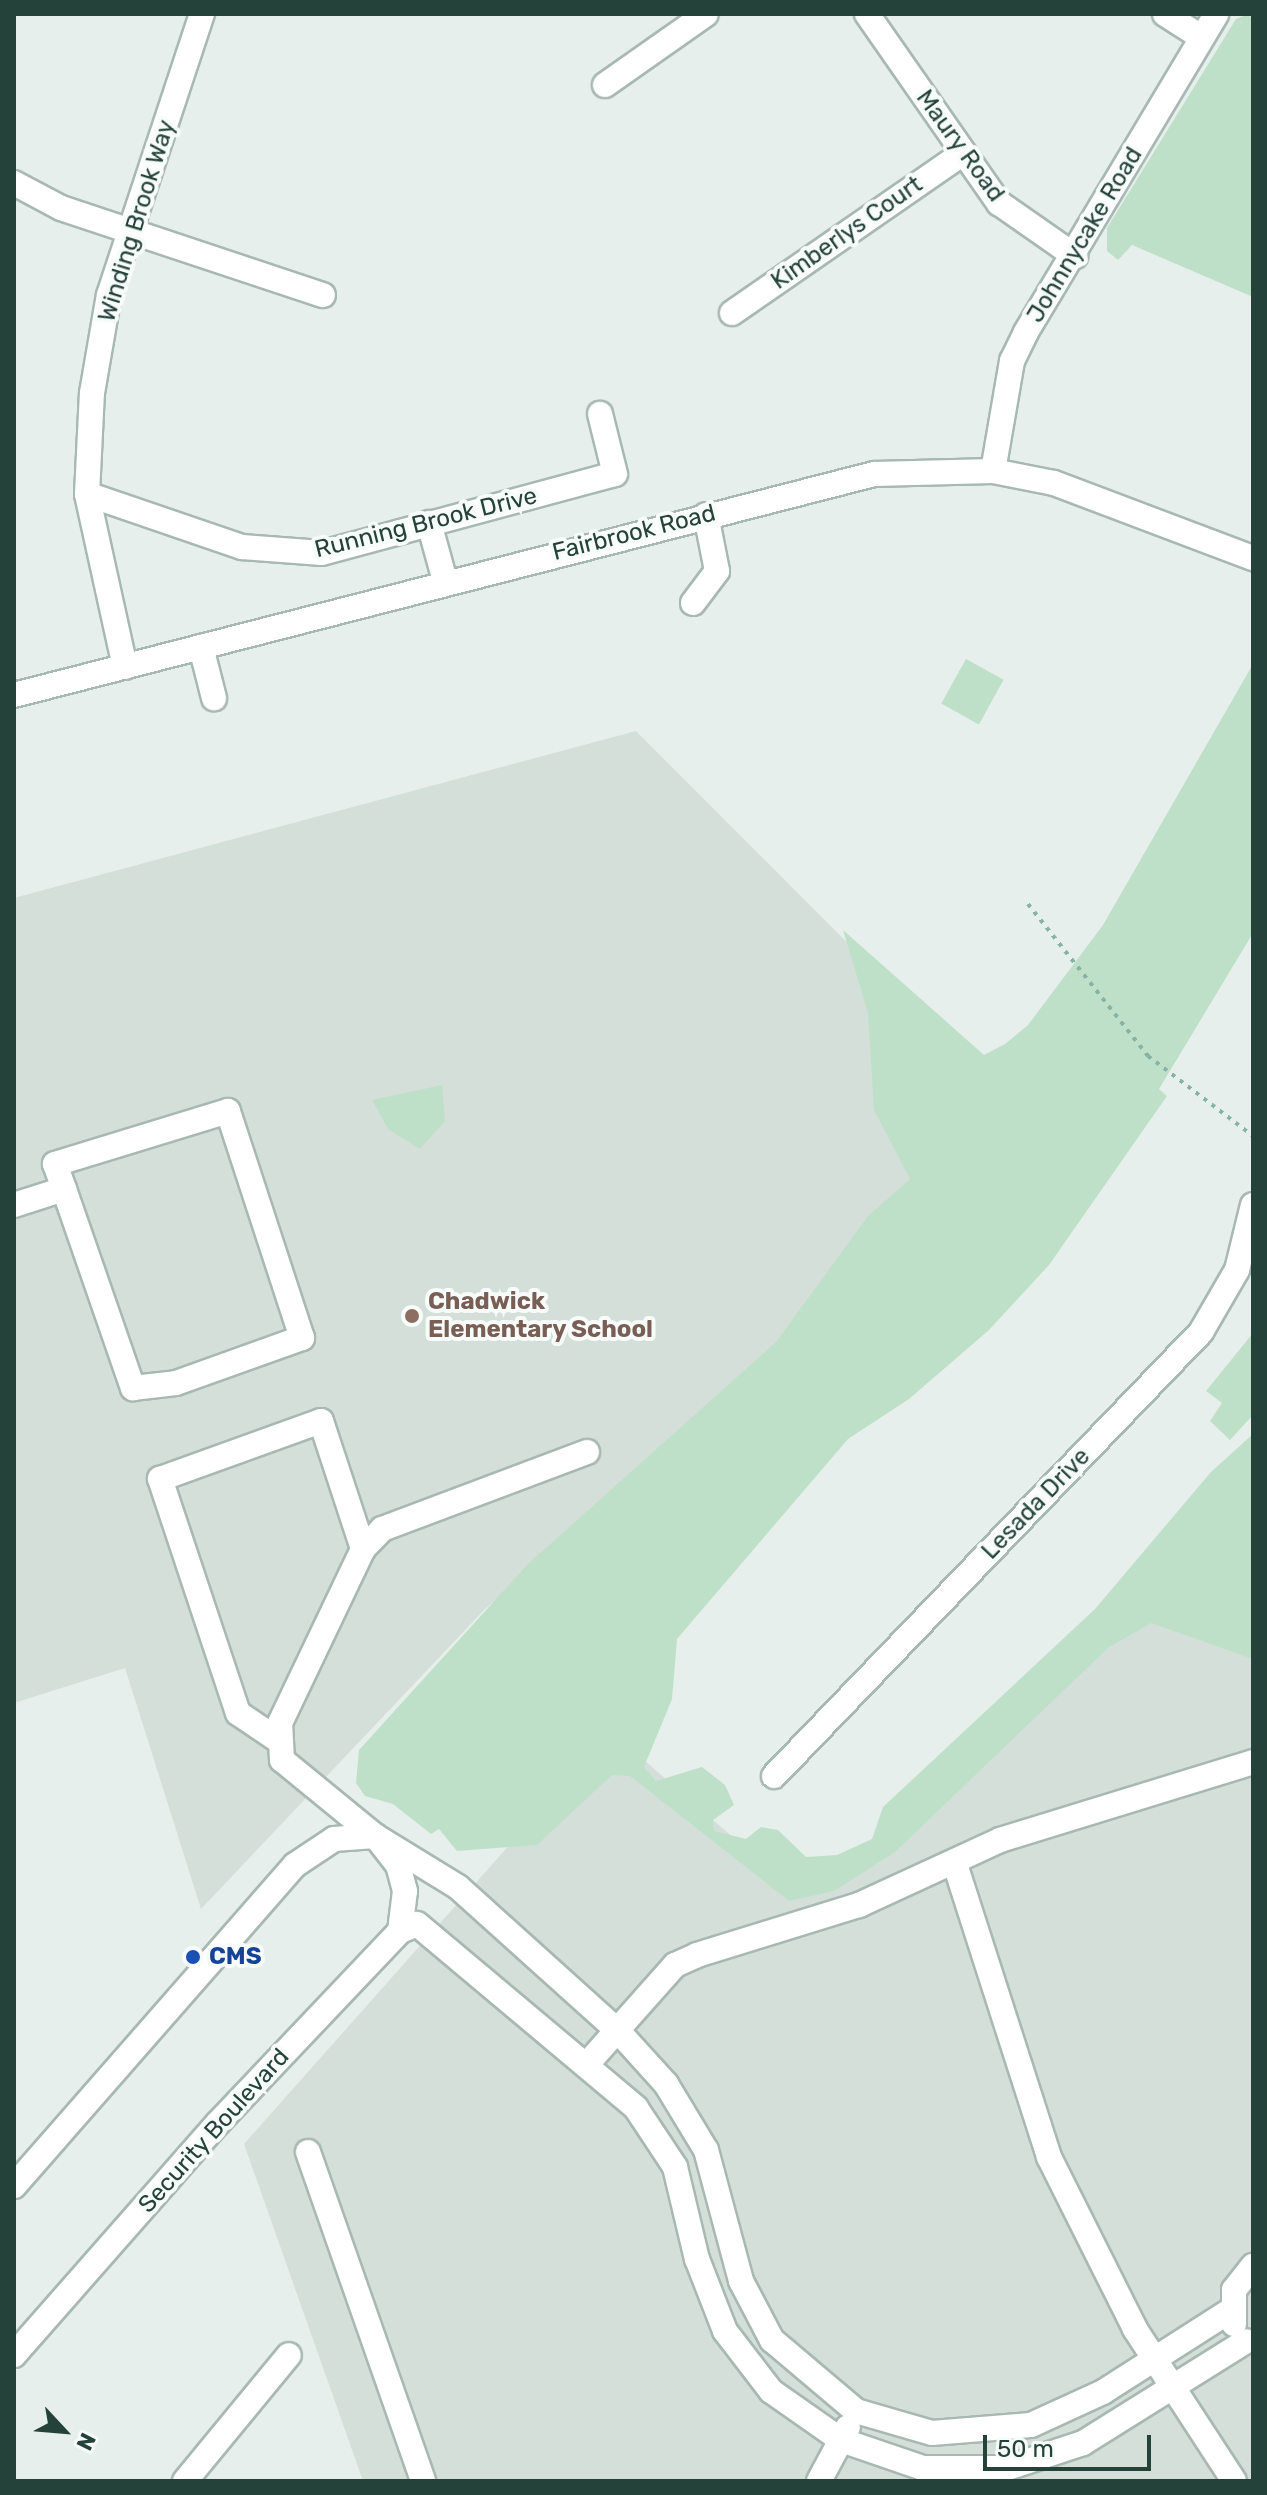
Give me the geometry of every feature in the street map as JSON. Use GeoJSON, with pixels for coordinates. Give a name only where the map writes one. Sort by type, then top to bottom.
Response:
{"type":"FeatureCollection","features":[{"type":"Feature","properties":{"kind":"street","name":"Winding Brook Way"},"geometry":{"type":"LineString","coordinates":[[125,667],[87,494],[99,345],[131,230],[202,14]]}},
{"type":"Feature","properties":{"kind":"street"},"geometry":{"type":"LineString","coordinates":[[605,85],[706,14]]}},
{"type":"Feature","properties":{"kind":"street","name":"Maury Road"},"geometry":{"type":"LineString","coordinates":[[867,14],[962,154],[1017,219],[1075,256]]}},
{"type":"Feature","properties":{"kind":"street"},"geometry":{"type":"LineString","coordinates":[[1165,14],[1201,37]]}},
{"type":"Feature","properties":{"kind":"street","name":"Johnnycake Road"},"geometry":{"type":"LineString","coordinates":[[993,471],[1012,361],[1216,14]]}},
{"type":"Feature","properties":{"kind":"street","name":"Kimberlys Court"},"geometry":{"type":"LineString","coordinates":[[732,313],[962,154]]}},
{"type":"Feature","properties":{"kind":"street"},"geometry":{"type":"LineString","coordinates":[[14,183],[61,208],[323,295]]}},
{"type":"Feature","properties":{"kind":"street","name":"Running Brook Drive"},"geometry":{"type":"LineString","coordinates":[[87,494],[242,547],[296,556],[615,474],[600,414]]}},
{"type":"Feature","properties":{"kind":"street","name":"Fairbrook Road"},"geometry":{"type":"LineString","coordinates":[[14,695],[445,581],[874,474],[993,471],[1111,499],[1253,558]]}},
{"type":"Feature","properties":{"kind":"street"},"geometry":{"type":"LineString","coordinates":[[693,603],[717,571],[706,515]]}},
{"type":"Feature","properties":{"kind":"street"},"geometry":{"type":"LineString","coordinates":[[429,523],[445,581]]}},
{"type":"Feature","properties":{"kind":"street"},"geometry":{"type":"LineString","coordinates":[[201,647],[214,698]]}},
{"type":"Feature","properties":{"kind":"street"},"geometry":{"type":"LineString","coordinates":[[228,1111],[302,1338],[176,1383],[133,1388],[64,1189],[55,1164],[228,1111]]}},
{"type":"Feature","properties":{"kind":"street"},"geometry":{"type":"LineString","coordinates":[[14,1205],[64,1189]]}},
{"type":"Feature","properties":{"kind":"street","name":"Lesada Drive"},"geometry":{"type":"LineString","coordinates":[[774,1776],[1201,1332],[1237,1270],[1253,1205]]}},
{"type":"Feature","properties":{"kind":"street"},"geometry":{"type":"LineString","coordinates":[[278,1740],[238,1713],[160,1479],[321,1421],[363,1549]]}},
{"type":"Feature","properties":{"kind":"street"},"geometry":{"type":"LineString","coordinates":[[587,1452],[382,1529],[363,1549],[293,1692],[278,1740],[282,1760],[375,1836],[458,1887],[618,2031],[691,2121],[721,2186],[741,2281],[772,2340],[856,2411],[932,2433],[1000,2432],[1068,2413],[1231,2310]]}},
{"type":"Feature","properties":{"kind":"street"},"geometry":{"type":"LineString","coordinates":[[588,2063],[686,1960],[859,1905],[955,1864],[1000,1840],[1253,1762]]}},
{"type":"Feature","properties":{"kind":"street"},"geometry":{"type":"LineString","coordinates":[[375,1836],[398,1865],[405,1891],[400,1931],[425,1926],[588,2063],[636,2108],[675,2167],[710,2294],[745,2362],[803,2417],[841,2440],[923,2468],[1007,2468],[1083,2443],[1249,2344],[1231,2310],[1238,2281],[1253,2266]]}},
{"type":"Feature","properties":{"kind":"street"},"geometry":{"type":"LineString","coordinates":[[14,2186],[295,1865],[334,1839],[375,1836]]}},
{"type":"Feature","properties":{"kind":"street"},"geometry":{"type":"LineString","coordinates":[[955,1864],[1049,2157],[1154,2360],[1234,2481]]}},
{"type":"Feature","properties":{"kind":"street","name":"Security Boulevard"},"geometry":{"type":"LineString","coordinates":[[14,2355],[400,1931]]}},
{"type":"Feature","properties":{"kind":"street"},"geometry":{"type":"LineString","coordinates":[[308,2152],[423,2481]]}},
{"type":"Feature","properties":{"kind":"street"},"geometry":{"type":"LineString","coordinates":[[185,2481],[289,2355]]}},
{"type":"Feature","properties":{"kind":"street"},"geometry":{"type":"LineString","coordinates":[[819,2481],[856,2411]]}},
{"type":"Feature","properties":{"kind":"path"},"geometry":{"type":"LineString","coordinates":[[1028,904],[1093,996],[1148,1056],[1253,1136]]}},
{"type":"Feature","properties":{"kind":"shaded area","name":"Chadwick Elementary School"},"geometry":{"type":"Polygon","coordinates":[[[636,731],[997,1093],[751,1383],[484,1610],[201,1909],[125,1668],[14,1703],[14,898],[636,731]]]}},
{"type":"Feature","properties":{"kind":"shaded area"},"geometry":{"type":"Polygon","coordinates":[[[1253,1461],[1253,2481],[363,2481],[244,2144],[599,1744],[622,1741],[787,1884],[866,1860],[1253,1461]]]}},
{"type":"Feature","properties":{"kind":"green space"},"geometry":{"type":"Polygon","coordinates":[[[1249,14],[1253,22],[1253,297],[1132,245],[1118,260],[1107,251],[1107,228],[1236,19],[1249,14]]]}},
{"type":"Feature","properties":{"kind":"green space"},"geometry":{"type":"Polygon","coordinates":[[[966,659],[1004,680],[979,724],[941,704],[966,659]]]}},
{"type":"Feature","properties":{"kind":"green space"},"geometry":{"type":"Polygon","coordinates":[[[1253,664],[1253,933],[1159,1089],[1167,1096],[1049,1265],[989,1330],[909,1399],[848,1439],[677,1639],[672,1699],[644,1767],[656,1781],[702,1767],[725,1785],[734,1805],[713,1820],[714,1831],[746,1839],[761,1827],[778,1830],[806,1857],[837,1855],[872,1839],[883,1807],[1095,1609],[1211,1472],[1253,1434],[1253,1659],[1151,1623],[1108,1648],[895,1852],[834,1891],[789,1901],[630,1776],[612,1775],[537,1845],[457,1851],[439,1829],[431,1834],[393,1804],[365,1796],[356,1783],[359,1750],[528,1564],[776,1342],[868,1216],[910,1179],[874,1110],[868,1013],[843,930],[984,1055],[1005,1044],[1028,1025],[1103,925],[1253,664]]]}},
{"type":"Feature","properties":{"kind":"green space"},"geometry":{"type":"Polygon","coordinates":[[[442,1085],[445,1121],[420,1149],[388,1129],[372,1100],[442,1085]]]}},
{"type":"Feature","properties":{"kind":"green space"},"geometry":{"type":"Polygon","coordinates":[[[1253,1333],[1253,1415],[1230,1440],[1210,1421],[1222,1403],[1206,1391],[1253,1333]]]}},
{"type":"Feature","properties":{"kind":"place","name":"Chadwick Elementary School"},"geometry":{"type":"Point","coordinates":[412,1316]}},
{"type":"Feature","properties":{"kind":"place","name":"CMS"},"geometry":{"type":"Point","coordinates":[193,1957]}}]}
